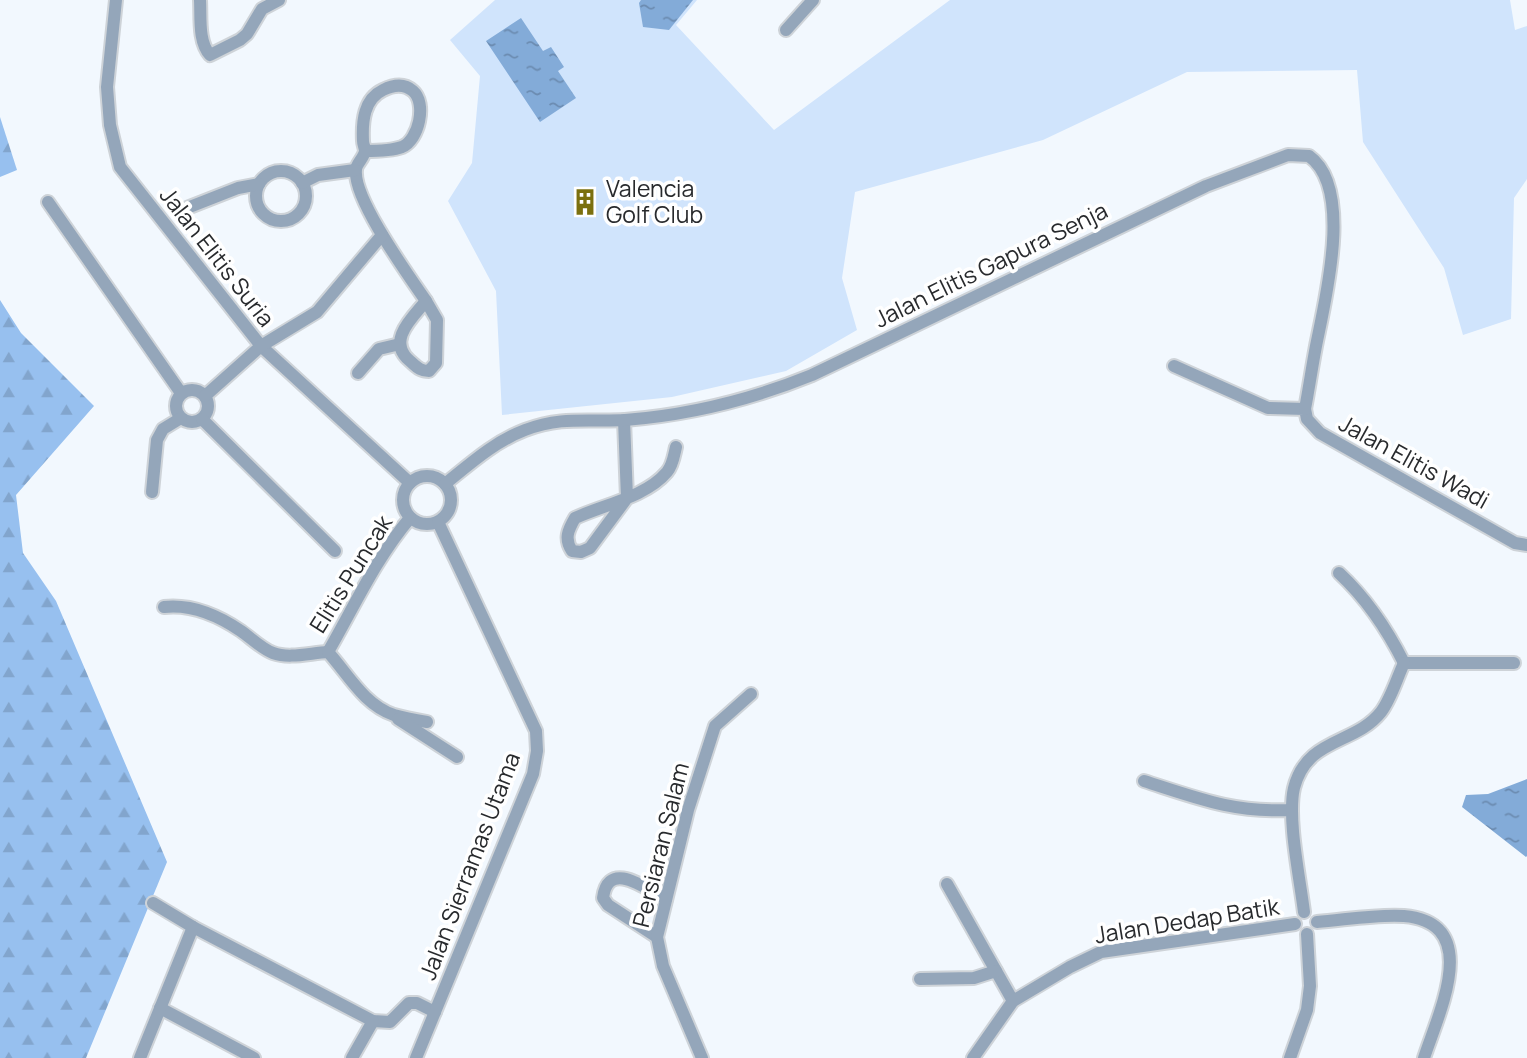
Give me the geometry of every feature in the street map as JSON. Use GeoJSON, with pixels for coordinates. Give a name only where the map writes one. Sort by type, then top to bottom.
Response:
{"type":"FeatureCollection","features":[{"type":"Feature","properties":{"kind":"street","name":"Jalan Elitis Suria"},"geometry":{"type":"LineString","coordinates":[[116,0],[107,88],[110,125],[120,167],[261,346],[410,483]]}},
{"type":"Feature","properties":{"kind":"street"},"geometry":{"type":"LineString","coordinates":[[200,0],[202,38],[210,55],[247,34],[258,5],[279,0]]}},
{"type":"Feature","properties":{"kind":"street"},"geometry":{"type":"LineString","coordinates":[[786,30],[813,0]]}},
{"type":"Feature","properties":{"kind":"street"},"geometry":{"type":"LineString","coordinates":[[365,151],[402,147],[413,137],[418,127],[419,111],[418,97],[414,91],[400,85],[392,86],[376,93],[370,99],[366,107],[363,137],[365,151],[355,170],[361,193],[382,235],[426,301],[437,320],[434,368],[429,371],[419,369],[403,355],[400,344],[402,331],[426,301]]}},
{"type":"Feature","properties":{"kind":"street","name":"Jalan Elitis Gapura Senja"},"geometry":{"type":"LineString","coordinates":[[445,484],[497,442],[560,420],[624,420],[682,413],[776,390],[1206,186],[1276,159],[1299,155],[1309,156],[1324,171],[1333,239],[1331,276],[1305,409]]}},
{"type":"Feature","properties":{"kind":"street"},"geometry":{"type":"LineString","coordinates":[[302,183],[318,175],[355,170]]}},
{"type":"Feature","properties":{"kind":"street"},"geometry":{"type":"LineString","coordinates":[[281,171],[297,176],[302,183],[306,197],[301,212],[295,217],[280,221],[272,219],[260,208],[257,192],[265,177],[281,171]]}},
{"type":"Feature","properties":{"kind":"street"},"geometry":{"type":"LineString","coordinates":[[187,208],[238,188],[260,184]]}},
{"type":"Feature","properties":{"kind":"street"},"geometry":{"type":"LineString","coordinates":[[48,202],[181,393]]}},
{"type":"Feature","properties":{"kind":"street"},"geometry":{"type":"LineString","coordinates":[[205,396],[261,346],[317,312],[382,235]]}},
{"type":"Feature","properties":{"kind":"street"},"geometry":{"type":"LineString","coordinates":[[358,373],[379,349],[400,344]]}},
{"type":"Feature","properties":{"kind":"street"},"geometry":{"type":"LineString","coordinates":[[1174,366],[1268,408],[1305,409]]}},
{"type":"Feature","properties":{"kind":"street"},"geometry":{"type":"LineString","coordinates":[[196,390],[205,396],[208,411],[202,419],[193,422],[181,418],[175,408],[181,393],[196,390]]}},
{"type":"Feature","properties":{"kind":"street","name":"Jalan Elitis Wadi"},"geometry":{"type":"LineString","coordinates":[[1305,409],[1307,419],[1320,433],[1515,543],[1527,545]]}},
{"type":"Feature","properties":{"kind":"street"},"geometry":{"type":"LineString","coordinates":[[152,492],[157,440],[163,429],[181,418]]}},
{"type":"Feature","properties":{"kind":"street"},"geometry":{"type":"LineString","coordinates":[[202,419],[335,551]]}},
{"type":"Feature","properties":{"kind":"street"},"geometry":{"type":"LineString","coordinates":[[624,420],[627,498],[590,548],[581,552],[572,551],[567,544],[567,534],[575,518],[627,498],[667,473],[672,466],[676,447]]}},
{"type":"Feature","properties":{"kind":"street"},"geometry":{"type":"LineString","coordinates":[[432,476],[445,484],[452,497],[444,518],[438,522],[424,524],[410,518],[403,504],[403,496],[410,483],[416,478],[432,476]]}},
{"type":"Feature","properties":{"kind":"street","name":"Elitis Puncak"},"geometry":{"type":"LineString","coordinates":[[328,652],[370,574],[394,536],[410,518]]}},
{"type":"Feature","properties":{"kind":"street","name":"Jalan Sierramas Utama"},"geometry":{"type":"LineString","coordinates":[[416,1058],[528,786],[537,751],[536,731],[438,522]]}},
{"type":"Feature","properties":{"kind":"street"},"geometry":{"type":"LineString","coordinates":[[1339,573],[1362,594],[1394,642],[1404,663]]}},
{"type":"Feature","properties":{"kind":"street"},"geometry":{"type":"LineString","coordinates":[[164,607],[196,609],[237,628],[270,652],[295,655],[328,652],[359,691],[374,704],[457,757]]}},
{"type":"Feature","properties":{"kind":"street"},"geometry":{"type":"LineString","coordinates":[[1404,663],[1514,663]]}},
{"type":"Feature","properties":{"kind":"street"},"geometry":{"type":"LineString","coordinates":[[1304,912],[1292,810],[1294,788],[1300,773],[1323,747],[1357,732],[1381,712],[1404,663]]}},
{"type":"Feature","properties":{"kind":"street","name":"Persiaran Salam"},"geometry":{"type":"LineString","coordinates":[[702,1058],[663,966],[657,937],[688,810],[715,726],[751,694]]}},
{"type":"Feature","properties":{"kind":"street"},"geometry":{"type":"LineString","coordinates":[[392,715],[427,722]]}},
{"type":"Feature","properties":{"kind":"street"},"geometry":{"type":"LineString","coordinates":[[1144,781],[1220,805],[1247,810],[1292,810]]}},
{"type":"Feature","properties":{"kind":"street"},"geometry":{"type":"LineString","coordinates":[[657,937],[608,905],[603,898],[604,887],[609,880],[625,878],[666,899]]}},
{"type":"Feature","properties":{"kind":"street"},"geometry":{"type":"LineString","coordinates":[[947,884],[1013,1002]]}},
{"type":"Feature","properties":{"kind":"street"},"geometry":{"type":"LineString","coordinates":[[153,903],[373,1021],[390,1022],[409,1003],[417,1003],[435,1012]]}},
{"type":"Feature","properties":{"kind":"street"},"geometry":{"type":"LineString","coordinates":[[1304,912],[1311,913],[1317,922],[1313,931],[1307,934],[1297,931],[1294,924],[1298,915],[1304,912]]}},
{"type":"Feature","properties":{"kind":"street"},"geometry":{"type":"LineString","coordinates":[[1317,922],[1403,916],[1423,920],[1444,936],[1450,951],[1451,968],[1424,1058]]}},
{"type":"Feature","properties":{"kind":"street","name":"Jalan Dedap Batik"},"geometry":{"type":"LineString","coordinates":[[973,1058],[1013,1002],[1070,967],[1101,952],[1294,924]]}},
{"type":"Feature","properties":{"kind":"street"},"geometry":{"type":"LineString","coordinates":[[140,1058],[193,926]]}},
{"type":"Feature","properties":{"kind":"street"},"geometry":{"type":"LineString","coordinates":[[1290,1058],[1309,998],[1307,934]]}},
{"type":"Feature","properties":{"kind":"street"},"geometry":{"type":"LineString","coordinates":[[920,979],[974,978],[996,971]]}},
{"type":"Feature","properties":{"kind":"street"},"geometry":{"type":"LineString","coordinates":[[160,1008],[254,1058]]}},
{"type":"Feature","properties":{"kind":"street"},"geometry":{"type":"LineString","coordinates":[[352,1058],[373,1021]]}},
{"type":"Feature","properties":{"kind":"street","name":"Jalan Sierramas Utama"},"geometry":{"type":"LineString","coordinates":[[422,1058],[426,1035]]}},
{"type":"Feature","properties":{"kind":"shaded area"},"geometry":{"type":"Polygon","coordinates":[[[495,0],[697,0],[676,25],[774,130],[950,0],[1510,0],[1515,30],[1527,26],[1527,179],[1514,198],[1511,319],[1463,335],[1444,268],[1363,142],[1357,70],[1187,72],[1043,140],[855,192],[842,278],[857,330],[786,371],[672,397],[502,415],[496,291],[448,201],[472,163],[480,76],[450,40],[495,0]]]}},
{"type":"Feature","properties":{"kind":"green space"},"geometry":{"type":"Polygon","coordinates":[[[0,117],[17,170],[0,177],[0,117]]]}},
{"type":"Feature","properties":{"kind":"green space"},"geometry":{"type":"Polygon","coordinates":[[[0,300],[21,333],[94,406],[16,495],[23,553],[56,601],[167,862],[86,1058],[0,1058],[0,300]]]}},
{"type":"Feature","properties":{"kind":"water"},"geometry":{"type":"Polygon","coordinates":[[[641,0],[693,0],[669,30],[643,27],[639,3],[641,0]]]}},
{"type":"Feature","properties":{"kind":"water"},"geometry":{"type":"Polygon","coordinates":[[[521,18],[543,51],[551,47],[564,67],[558,71],[576,98],[540,122],[486,41],[521,18]]]}},
{"type":"Feature","properties":{"kind":"water"},"geometry":{"type":"Polygon","coordinates":[[[1527,779],[1526,857],[1462,807],[1466,795],[1488,794],[1527,779]]]}},
{"type":"Feature","properties":{"kind":"place","name":"Valencia Golf Club"},"geometry":{"type":"Point","coordinates":[585,202]}}]}
